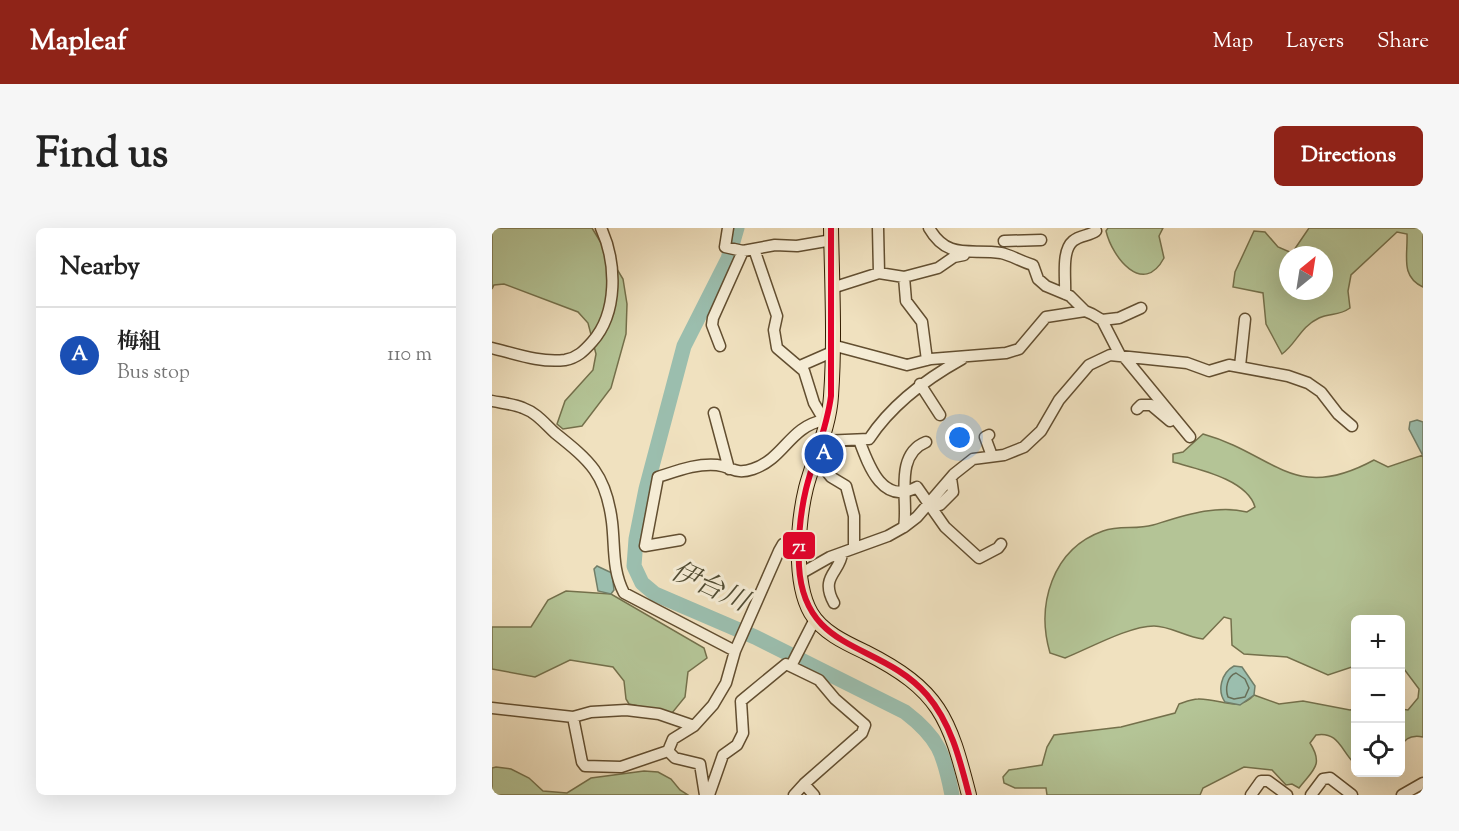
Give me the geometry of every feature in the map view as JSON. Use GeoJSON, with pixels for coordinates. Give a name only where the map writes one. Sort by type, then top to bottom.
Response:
{"type":"FeatureCollection","features":[{"type":"Feature","properties":{"kind":"main road"},"geometry":{"type":"LineString","coordinates":[[832,234],[832,394],[822,441],[804,500],[800,540],[800,574],[804,598],[815,619],[834,635],[902,671],[935,702],[949,726],[969,795]]}},
{"type":"Feature","properties":{"kind":"street"},"geometry":{"type":"LineString","coordinates":[[492,348],[516,356],[566,360],[579,355],[588,347],[606,324],[610,307],[612,278],[606,238],[601,228]]}},
{"type":"Feature","properties":{"kind":"street"},"geometry":{"type":"LineString","coordinates":[[728,228],[725,247],[745,250],[775,245],[797,246],[832,234]]}},
{"type":"Feature","properties":{"kind":"street"},"geometry":{"type":"LineString","coordinates":[[878,228],[879,273]]}},
{"type":"Feature","properties":{"kind":"street"},"geometry":{"type":"LineString","coordinates":[[928,228],[948,248],[1003,253],[1033,265],[1038,279],[1046,286],[1065,294],[1085,311],[1102,320],[1123,356],[1187,434],[1150,405],[1141,405],[1137,409]]}},
{"type":"Feature","properties":{"kind":"street"},"geometry":{"type":"LineString","coordinates":[[1003,253],[1006,228]]}},
{"type":"Feature","properties":{"kind":"street"},"geometry":{"type":"LineString","coordinates":[[1065,294],[1066,255],[1070,245],[1080,237],[1096,231]]}},
{"type":"Feature","properties":{"kind":"street"},"geometry":{"type":"LineString","coordinates":[[1004,241],[1041,240]]}},
{"type":"Feature","properties":{"kind":"street"},"geometry":{"type":"LineString","coordinates":[[720,346],[712,325],[713,318],[745,250]]}},
{"type":"Feature","properties":{"kind":"street"},"geometry":{"type":"LineString","coordinates":[[680,540],[645,546],[658,477],[693,466],[720,465],[740,473],[770,463],[804,427],[826,420],[800,366],[783,356],[777,348],[774,330],[777,316],[745,250]]}},
{"type":"Feature","properties":{"kind":"street"},"geometry":{"type":"LineString","coordinates":[[832,288],[879,273],[900,274],[904,277],[928,271],[958,256],[975,252]]}},
{"type":"Feature","properties":{"kind":"street"},"geometry":{"type":"LineString","coordinates":[[904,277],[906,301],[922,322],[927,360]]}},
{"type":"Feature","properties":{"kind":"street"},"geometry":{"type":"LineString","coordinates":[[1102,320],[1119,318],[1141,308]]}},
{"type":"Feature","properties":{"kind":"street"},"geometry":{"type":"LineString","coordinates":[[800,366],[832,348],[907,365],[927,360],[962,358],[1019,349],[1046,317],[1085,311]]}},
{"type":"Feature","properties":{"kind":"street"},"geometry":{"type":"LineString","coordinates":[[1240,366],[1245,319]]}},
{"type":"Feature","properties":{"kind":"street"},"geometry":{"type":"LineString","coordinates":[[800,574],[842,553],[904,527],[951,478],[973,459],[1004,455],[1024,447],[1041,431],[1059,400],[1089,365],[1102,358],[1123,356],[1187,363],[1209,371],[1224,366],[1240,366],[1288,376],[1308,383],[1352,426]]}},
{"type":"Feature","properties":{"kind":"street"},"geometry":{"type":"LineString","coordinates":[[822,441],[869,439],[883,418],[920,384],[962,358]]}},
{"type":"Feature","properties":{"kind":"street"},"geometry":{"type":"LineString","coordinates":[[920,384],[940,415]]}},
{"type":"Feature","properties":{"kind":"street"},"geometry":{"type":"LineString","coordinates":[[492,401],[523,407],[542,419],[592,464],[607,499],[612,521],[617,580],[624,593],[735,651]]}},
{"type":"Feature","properties":{"kind":"street"},"geometry":{"type":"LineString","coordinates":[[714,413],[729,469]]}},
{"type":"Feature","properties":{"kind":"street"},"geometry":{"type":"LineString","coordinates":[[989,435],[985,437],[992,456]]}},
{"type":"Feature","properties":{"kind":"street"},"geometry":{"type":"LineString","coordinates":[[858,440],[867,464],[885,488],[890,492],[904,493],[917,487],[929,503],[935,517],[979,558],[1001,544]]}},
{"type":"Feature","properties":{"kind":"street"},"geometry":{"type":"LineString","coordinates":[[904,527],[907,513],[904,473],[916,448],[926,442]]}},
{"type":"Feature","properties":{"kind":"street"},"geometry":{"type":"LineString","coordinates":[[816,457],[831,477],[846,486],[854,516],[854,548]]}},
{"type":"Feature","properties":{"kind":"street"},"geometry":{"type":"LineString","coordinates":[[573,717],[582,762],[590,768],[621,767],[668,751],[673,739],[694,726],[713,705],[726,683],[735,651],[778,551],[783,544],[800,540]]}},
{"type":"Feature","properties":{"kind":"street"},"geometry":{"type":"LineString","coordinates":[[834,603],[829,592],[829,582],[842,553]]}},
{"type":"Feature","properties":{"kind":"street"},"geometry":{"type":"LineString","coordinates":[[792,665],[815,619]]}},
{"type":"Feature","properties":{"kind":"street"},"geometry":{"type":"LineString","coordinates":[[707,795],[723,755],[736,745],[743,733],[741,701],[786,663],[819,680],[835,699],[865,725],[862,733],[794,795]]}},
{"type":"Feature","properties":{"kind":"street"},"geometry":{"type":"LineString","coordinates":[[492,708],[573,717],[591,712],[626,710],[659,714],[694,726]]}},
{"type":"Feature","properties":{"kind":"street"},"geometry":{"type":"LineString","coordinates":[[668,751],[675,758],[700,764],[707,795]]}},
{"type":"Feature","properties":{"kind":"street"},"geometry":{"type":"LineString","coordinates":[[1311,795],[1323,778],[1330,778],[1352,795]]}},
{"type":"Feature","properties":{"kind":"street"},"geometry":{"type":"LineString","coordinates":[[1251,795],[1261,781],[1268,781],[1287,795]]}},
{"type":"Feature","properties":{"kind":"street"},"geometry":{"type":"LineString","coordinates":[[1408,793],[1423,783]]}},
{"type":"Feature","properties":{"kind":"street"},"geometry":{"type":"LineString","coordinates":[[804,784],[814,795]]}},
{"type":"Feature","properties":{"kind":"shaded area"},"geometry":{"type":"Polygon","coordinates":[[[492,228],[592,228],[623,279],[627,304],[626,334],[611,388],[582,426],[563,429],[557,424],[565,401],[593,370],[596,354],[588,323],[578,312],[504,284],[494,285],[492,289],[492,228]]]}},
{"type":"Feature","properties":{"kind":"shaded area"},"geometry":{"type":"Polygon","coordinates":[[[1108,228],[1163,228],[1159,236],[1164,258],[1156,269],[1147,274],[1129,269],[1121,261],[1109,241],[1106,231],[1108,228]]]}},
{"type":"Feature","properties":{"kind":"shaded area"},"geometry":{"type":"Polygon","coordinates":[[[1309,228],[1423,228],[1423,287],[1411,277],[1408,271],[1407,234],[1397,232],[1351,275],[1348,291],[1350,308],[1323,316],[1313,322],[1282,354],[1266,324],[1263,293],[1233,287],[1235,272],[1254,231],[1265,232],[1278,247],[1279,300],[1333,300],[1333,246],[1297,246],[1309,228]]]}},
{"type":"Feature","properties":{"kind":"shaded area"},"geometry":{"type":"Polygon","coordinates":[[[1203,434],[1228,443],[1285,471],[1303,476],[1323,477],[1346,472],[1374,460],[1388,467],[1423,455],[1423,737],[1410,737],[1405,741],[1405,710],[1408,710],[1418,698],[1419,689],[1405,670],[1405,615],[1351,615],[1351,667],[1328,675],[1287,657],[1244,654],[1232,645],[1231,619],[1224,617],[1203,639],[1154,626],[1121,634],[1065,658],[1050,653],[1045,616],[1052,581],[1060,565],[1071,551],[1086,539],[1109,529],[1147,526],[1212,510],[1247,512],[1255,507],[1250,497],[1232,482],[1173,462],[1173,454],[1183,452],[1203,434]]]}},
{"type":"Feature","properties":{"kind":"shaded area"},"geometry":{"type":"Polygon","coordinates":[[[566,591],[611,594],[704,648],[707,658],[688,672],[685,697],[672,713],[629,704],[626,699],[624,681],[613,667],[570,660],[535,677],[492,669],[492,627],[531,627],[548,600],[566,591]]]}},
{"type":"Feature","properties":{"kind":"shaded area"},"geometry":{"type":"Polygon","coordinates":[[[1254,695],[1279,704],[1303,701],[1351,710],[1351,760],[1335,739],[1330,736],[1316,735],[1310,743],[1316,757],[1315,767],[1299,788],[1292,784],[1286,785],[1272,770],[1244,767],[1203,788],[1200,795],[1047,795],[1046,788],[1015,788],[1004,783],[1003,777],[1009,770],[1042,765],[1047,747],[1054,735],[1121,727],[1175,713],[1179,704],[1193,700],[1206,699],[1235,704],[1248,700],[1254,695]]]}},
{"type":"Feature","properties":{"kind":"shaded area"},"geometry":{"type":"Polygon","coordinates":[[[492,768],[511,769],[529,778],[543,791],[567,793],[591,778],[644,771],[658,772],[671,779],[680,790],[688,795],[492,795],[492,768]]]}},
{"type":"Feature","properties":{"kind":"water"},"geometry":{"type":"Polygon","coordinates":[[[1417,420],[1423,422],[1423,456],[1409,429],[1410,422],[1417,420]]]}},
{"type":"Feature","properties":{"kind":"water"},"geometry":{"type":"Polygon","coordinates":[[[597,566],[612,573],[614,590],[611,594],[598,591],[594,569],[597,566]]]}},
{"type":"Feature","properties":{"kind":"water"},"geometry":{"type":"Polygon","coordinates":[[[1234,666],[1242,667],[1255,686],[1254,695],[1240,705],[1225,702],[1221,693],[1223,678],[1234,666]]]}},
{"type":"Feature","properties":{"kind":"waterway","name":"伊台川"},"geometry":{"type":"LineString","coordinates":[[737,228],[728,259],[684,346],[646,489],[636,539],[634,566],[642,583],[655,594],[755,637],[905,712],[933,739],[943,758],[952,795]]}},
{"type":"Feature","properties":{"kind":"transit line","name":"71"},"geometry":{"type":"LineString","coordinates":[[831,228],[831,396],[806,489],[801,517],[799,566],[804,595],[814,616],[829,631],[888,664],[927,695],[948,730],[958,755],[969,795]]}},
{"type":"Feature","properties":{"kind":"place","name":"梅組"},"geometry":{"type":"Point","coordinates":[824,454]}}]}
